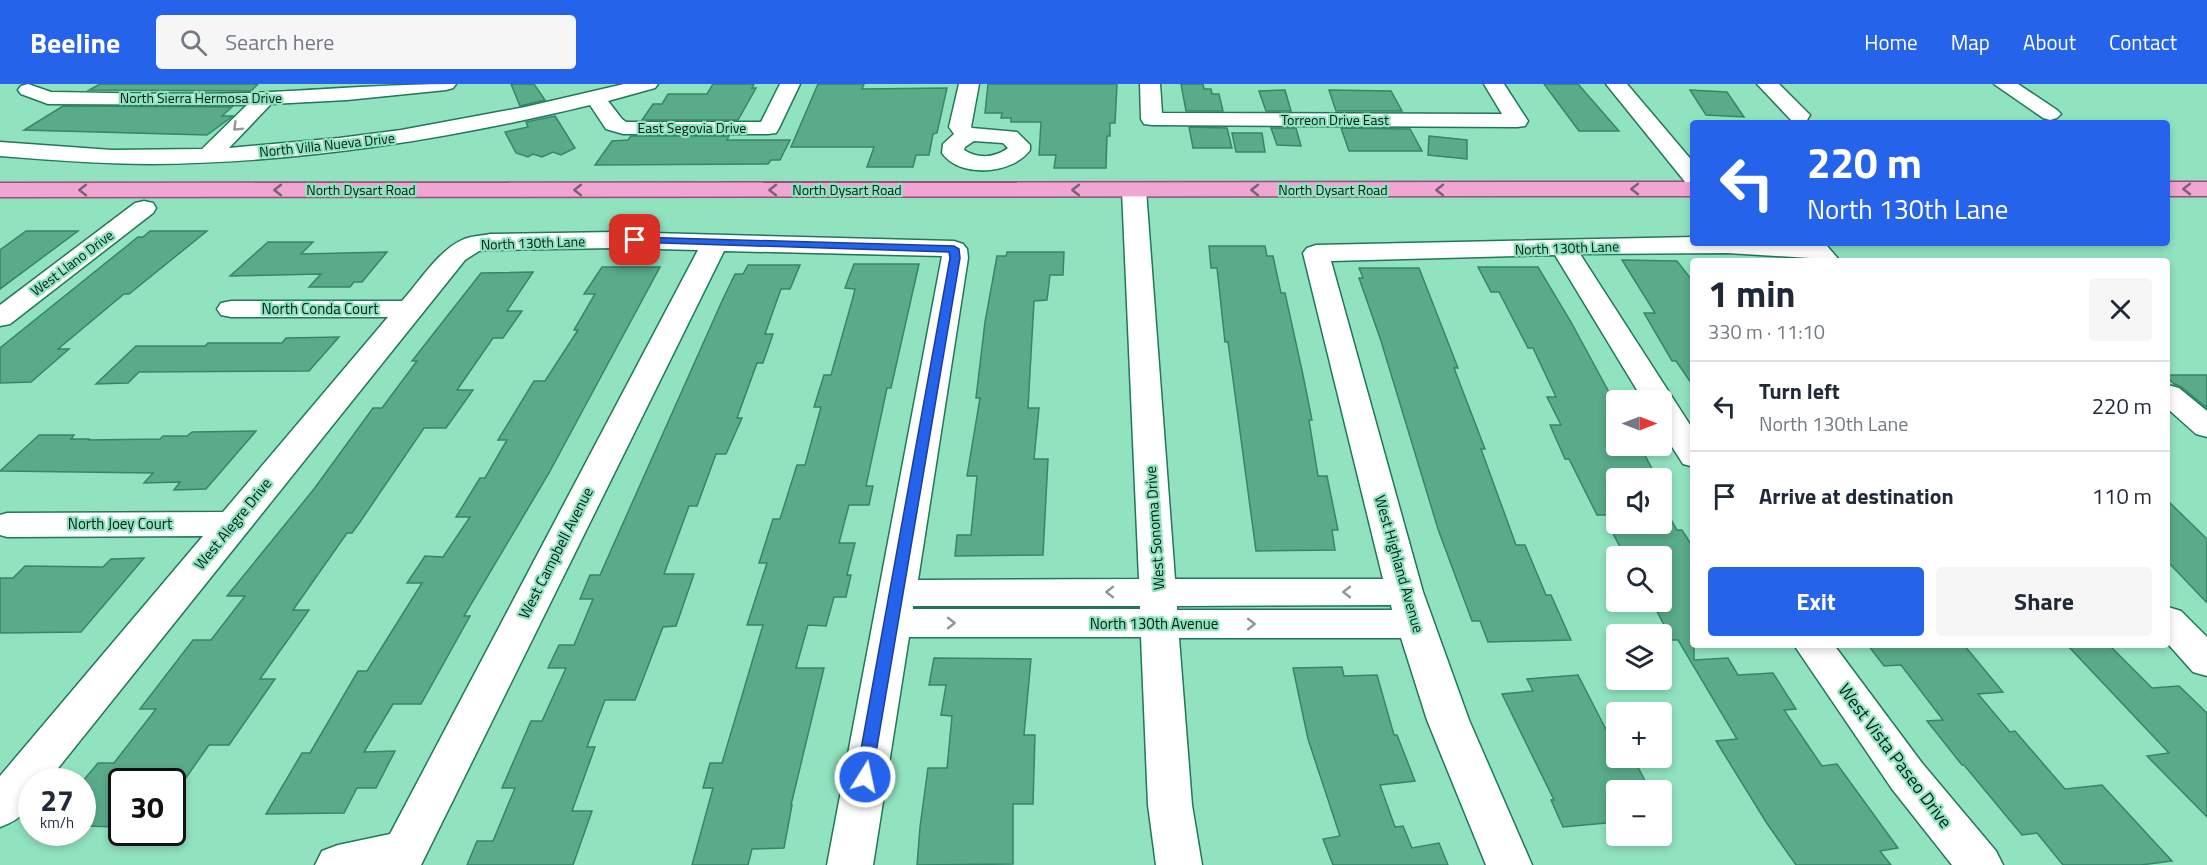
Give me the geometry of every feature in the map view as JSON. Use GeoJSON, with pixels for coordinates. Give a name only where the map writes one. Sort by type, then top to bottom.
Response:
{"type":"FeatureCollection","features":[{"type":"Feature","properties":{"kind":"main road","name":"North Dysart Road"},"geometry":{"type":"LineString","coordinates":[[0,208],[1135,199],[1690,189]]}},
{"type":"Feature","properties":{"kind":"main road"},"geometry":{"type":"LineString","coordinates":[[2170,189],[2207,189]]}},
{"type":"Feature","properties":{"kind":"main road","name":"North Dysart Road"},"geometry":{"type":"LineString","coordinates":[[0,190],[1135,199],[1690,208]]}},
{"type":"Feature","properties":{"kind":"main road"},"geometry":{"type":"LineString","coordinates":[[2170,208],[2207,208]]}},
{"type":"Feature","properties":{"kind":"street","name":"North Sierra Hermosa Drive"},"geometry":{"type":"LineString","coordinates":[[28,90],[48,98],[147,100],[290,98],[446,84]]}},
{"type":"Feature","properties":{"kind":"street","name":"North Villa Nueva Drive"},"geometry":{"type":"LineString","coordinates":[[0,149],[106,156],[208,156],[321,147],[447,130],[532,114],[648,84]]}},
{"type":"Feature","properties":{"kind":"street","name":"East Segovia Drive"},"geometry":{"type":"LineString","coordinates":[[595,98],[614,124],[623,128],[768,128],[790,84]]}},
{"type":"Feature","properties":{"kind":"street"},"geometry":{"type":"LineString","coordinates":[[967,136],[960,127],[969,84]]}},
{"type":"Feature","properties":{"kind":"street","name":"Torreon Drive East"},"geometry":{"type":"LineString","coordinates":[[1150,84],[1152,119],[1517,121],[1494,84]]}},
{"type":"Feature","properties":{"kind":"street"},"geometry":{"type":"LineString","coordinates":[[1616,84],[1690,173]]}},
{"type":"Feature","properties":{"kind":"street"},"geometry":{"type":"LineString","coordinates":[[1637,84],[1690,145]]}},
{"type":"Feature","properties":{"kind":"street"},"geometry":{"type":"LineString","coordinates":[[1767,84],[1799,115]]}},
{"type":"Feature","properties":{"kind":"street"},"geometry":{"type":"LineString","coordinates":[[2004,84],[2050,114]]}},
{"type":"Feature","properties":{"kind":"street"},"geometry":{"type":"LineString","coordinates":[[208,156],[266,98]]}},
{"type":"Feature","properties":{"kind":"street"},"geometry":{"type":"LineString","coordinates":[[235,154],[290,98]]}},
{"type":"Feature","properties":{"kind":"street","name":"West Sonoma Drive"},"geometry":{"type":"LineString","coordinates":[[1135,199],[1170,805],[1179,865]]}},
{"type":"Feature","properties":{"kind":"street","name":"West Llano Drive"},"geometry":{"type":"LineString","coordinates":[[0,318],[144,208]]}},
{"type":"Feature","properties":{"kind":"street","name":"North 130th Lane"},"geometry":{"type":"LineString","coordinates":[[472,245],[490,242],[615,240],[808,247],[954,249],[955,258],[895,608]]}},
{"type":"Feature","properties":{"kind":"street","name":"West Campbell Avenue"},"geometry":{"type":"LineString","coordinates":[[401,858],[715,242]]}},
{"type":"Feature","properties":{"kind":"street","name":"West Alegre Drive"},"geometry":{"type":"LineString","coordinates":[[0,808],[410,309],[456,255],[472,245]]}},
{"type":"Feature","properties":{"kind":"street","name":"North 130th Lane"},"geometry":{"type":"LineString","coordinates":[[1316,253],[1690,245]]}},
{"type":"Feature","properties":{"kind":"street","name":"North 130th Lane"},"geometry":{"type":"LineString","coordinates":[[1738,246],[1823,256]]}},
{"type":"Feature","properties":{"kind":"street"},"geometry":{"type":"LineString","coordinates":[[1563,247],[1652,390]]}},
{"type":"Feature","properties":{"kind":"street","name":"West Highland Avenue"},"geometry":{"type":"LineString","coordinates":[[1316,253],[1410,608],[1448,720],[1509,865]]}},
{"type":"Feature","properties":{"kind":"street","name":"North Conda Court"},"geometry":{"type":"LineString","coordinates":[[231,309],[410,309]]}},
{"type":"Feature","properties":{"kind":"street"},"geometry":{"type":"LineString","coordinates":[[2170,396],[2207,426]]}},
{"type":"Feature","properties":{"kind":"street"},"geometry":{"type":"LineString","coordinates":[[1672,422],[1690,451]]}},
{"type":"Feature","properties":{"kind":"street","name":"North Joey Court"},"geometry":{"type":"LineString","coordinates":[[7,525],[233,524]]}},
{"type":"Feature","properties":{"kind":"street"},"geometry":{"type":"LineString","coordinates":[[850,865],[895,608]]}},
{"type":"Feature","properties":{"kind":"street","name":"North 130th Avenue"},"geometry":{"type":"LineString","coordinates":[[895,608],[1410,608]]}},
{"type":"Feature","properties":{"kind":"street"},"geometry":{"type":"LineString","coordinates":[[2170,623],[2207,661]]}},
{"type":"Feature","properties":{"kind":"street","name":"West Vista Paseo Drive"},"geometry":{"type":"LineString","coordinates":[[1815,648],[1907,776],[1980,865]]}},
{"type":"Feature","properties":{"kind":"street"},"geometry":{"type":"LineString","coordinates":[[338,865],[401,858]]}},
{"type":"Feature","properties":{"kind":"building"},"geometry":{"type":"Polygon","coordinates":[[[100,84],[258,84],[251,91],[89,90],[100,84]]]}},
{"type":"Feature","properties":{"kind":"building"},"geometry":{"type":"Polygon","coordinates":[[[511,84],[534,84],[545,100],[520,106],[511,84]]]}},
{"type":"Feature","properties":{"kind":"building"},"geometry":{"type":"Polygon","coordinates":[[[713,84],[754,84],[752,88],[756,88],[738,120],[642,120],[653,104],[662,104],[668,94],[707,94],[713,84]]]}},
{"type":"Feature","properties":{"kind":"building"},"geometry":{"type":"Polygon","coordinates":[[[818,84],[864,84],[862,89],[947,88],[937,133],[933,134],[929,155],[916,155],[913,167],[867,167],[874,147],[791,147],[818,84]]]}},
{"type":"Feature","properties":{"kind":"building"},"geometry":{"type":"Polygon","coordinates":[[[988,84],[1117,84],[1115,123],[1110,123],[1110,136],[1107,136],[1106,168],[1054,168],[1056,155],[1039,155],[1041,122],[1011,122],[1011,118],[1001,118],[1002,113],[985,113],[988,84]]]}},
{"type":"Feature","properties":{"kind":"building"},"geometry":{"type":"Polygon","coordinates":[[[1181,84],[1203,84],[1204,89],[1211,89],[1212,94],[1219,94],[1223,111],[1186,111],[1181,84]]]}},
{"type":"Feature","properties":{"kind":"building"},"geometry":{"type":"Polygon","coordinates":[[[1544,84],[1578,84],[1619,131],[1579,131],[1544,84]]]}},
{"type":"Feature","properties":{"kind":"building"},"geometry":{"type":"Polygon","coordinates":[[[1285,90],[1291,111],[1266,111],[1259,91],[1285,90]]]}},
{"type":"Feature","properties":{"kind":"building"},"geometry":{"type":"Polygon","coordinates":[[[1329,90],[1391,91],[1402,111],[1336,111],[1329,90]]]}},
{"type":"Feature","properties":{"kind":"building"},"geometry":{"type":"Polygon","coordinates":[[[1690,90],[1727,92],[1744,117],[1706,115],[1690,90]]]}},
{"type":"Feature","properties":{"kind":"building"},"geometry":{"type":"Polygon","coordinates":[[[63,106],[232,107],[222,116],[233,116],[207,135],[24,130],[63,106]]]}},
{"type":"Feature","properties":{"kind":"building"},"geometry":{"type":"Polygon","coordinates":[[[555,116],[575,148],[561,155],[553,152],[542,157],[533,154],[528,157],[516,153],[505,132],[528,127],[526,122],[555,116]]]}},
{"type":"Feature","properties":{"kind":"building"},"geometry":{"type":"Polygon","coordinates":[[[1189,127],[1227,128],[1232,148],[1193,148],[1189,127]]]}},
{"type":"Feature","properties":{"kind":"building"},"geometry":{"type":"Polygon","coordinates":[[[1271,128],[1296,128],[1301,146],[1277,145],[1271,128]]]}},
{"type":"Feature","properties":{"kind":"building"},"geometry":{"type":"Polygon","coordinates":[[[1341,128],[1410,129],[1422,151],[1349,151],[1341,128]]]}},
{"type":"Feature","properties":{"kind":"building"},"geometry":{"type":"Polygon","coordinates":[[[1232,133],[1262,133],[1265,152],[1236,152],[1232,133]]]}},
{"type":"Feature","properties":{"kind":"building"},"geometry":{"type":"Polygon","coordinates":[[[631,136],[729,136],[727,140],[790,140],[780,160],[771,160],[768,164],[595,165],[612,141],[628,140],[631,136]]]}},
{"type":"Feature","properties":{"kind":"building"},"geometry":{"type":"Polygon","coordinates":[[[1429,136],[1467,140],[1467,159],[1428,155],[1429,136]]]}},
{"type":"Feature","properties":{"kind":"building"},"geometry":{"type":"Polygon","coordinates":[[[26,231],[78,231],[0,289],[0,250],[26,231]]]}},
{"type":"Feature","properties":{"kind":"building"},"geometry":{"type":"Polygon","coordinates":[[[150,231],[207,231],[129,294],[124,294],[58,349],[69,349],[31,382],[0,383],[0,348],[138,237],[143,237],[150,231]]]}},
{"type":"Feature","properties":{"kind":"building"},"geometry":{"type":"Polygon","coordinates":[[[268,242],[313,242],[301,254],[387,252],[362,282],[354,282],[350,287],[309,287],[321,274],[230,276],[268,242]]]}},
{"type":"Feature","properties":{"kind":"building"},"geometry":{"type":"Polygon","coordinates":[[[1209,246],[1265,246],[1267,256],[1273,256],[1281,293],[1285,293],[1303,375],[1312,420],[1309,420],[1318,476],[1327,476],[1338,530],[1332,530],[1335,550],[1256,551],[1228,342],[1225,342],[1217,268],[1211,268],[1209,246]]]}},
{"type":"Feature","properties":{"kind":"building"},"geometry":{"type":"Polygon","coordinates":[[[1007,252],[1064,252],[1063,275],[1050,275],[1047,300],[1034,301],[1028,408],[1039,408],[1034,459],[1048,459],[1043,555],[955,556],[957,535],[971,535],[977,476],[967,476],[980,398],[976,398],[985,322],[997,256],[1006,256],[1007,252]]]}},
{"type":"Feature","properties":{"kind":"building"},"geometry":{"type":"Polygon","coordinates":[[[1622,260],[1677,261],[1690,278],[1690,381],[1676,361],[1672,361],[1644,313],[1655,313],[1622,260]]]}},
{"type":"Feature","properties":{"kind":"building"},"geometry":{"type":"Polygon","coordinates":[[[854,264],[919,264],[891,388],[887,388],[866,486],[873,486],[869,505],[849,505],[839,543],[855,543],[847,575],[851,575],[846,597],[834,597],[826,626],[808,625],[796,668],[824,668],[791,805],[784,848],[752,849],[748,865],[692,865],[713,788],[703,788],[710,763],[722,763],[763,625],[747,625],[767,563],[759,563],[773,519],[780,519],[797,465],[805,465],[821,407],[814,407],[824,375],[831,375],[855,289],[845,288],[854,264]]]}},
{"type":"Feature","properties":{"kind":"building"},"geometry":{"type":"Polygon","coordinates":[[[748,265],[800,265],[790,289],[781,289],[765,334],[773,334],[763,363],[757,363],[737,418],[742,418],[726,454],[716,454],[697,506],[689,506],[664,574],[694,574],[676,626],[663,627],[635,700],[605,700],[587,747],[595,747],[572,811],[592,811],[573,865],[467,865],[477,841],[493,841],[515,788],[502,788],[531,721],[542,721],[566,668],[548,668],[559,645],[574,645],[593,599],[580,599],[590,575],[600,575],[722,301],[735,274],[743,274],[748,265]]]}},
{"type":"Feature","properties":{"kind":"building"},"geometry":{"type":"Polygon","coordinates":[[[602,267],[660,267],[549,473],[464,616],[470,616],[421,704],[393,704],[364,752],[395,751],[376,788],[357,788],[344,813],[266,814],[302,753],[310,753],[358,671],[367,671],[422,583],[407,583],[425,556],[443,557],[470,517],[456,517],[480,478],[485,478],[507,440],[498,440],[534,381],[545,381],[578,330],[574,330],[595,294],[584,294],[602,267]]]}},
{"type":"Feature","properties":{"kind":"building"},"geometry":{"type":"Polygon","coordinates":[[[1478,267],[1538,267],[1608,390],[1606,456],[1645,456],[1652,468],[1606,468],[1606,515],[1597,515],[1569,459],[1565,459],[1550,425],[1561,425],[1547,397],[1556,397],[1533,348],[1528,348],[1499,292],[1491,292],[1478,267]]]}},
{"type":"Feature","properties":{"kind":"building"},"geometry":{"type":"Polygon","coordinates":[[[1359,268],[1419,268],[1458,368],[1454,368],[1485,449],[1481,449],[1516,545],[1525,545],[1546,595],[1551,595],[1571,640],[1488,642],[1480,621],[1472,621],[1438,529],[1381,341],[1359,278],[1363,278],[1359,268]]]}},
{"type":"Feature","properties":{"kind":"building"},"geometry":{"type":"Polygon","coordinates":[[[533,272],[507,311],[522,311],[503,338],[493,338],[457,390],[473,390],[446,428],[424,428],[360,522],[352,533],[347,533],[293,610],[309,610],[260,679],[275,679],[229,745],[209,745],[186,778],[186,768],[108,768],[108,827],[96,826],[96,768],[94,768],[98,763],[114,763],[156,709],[140,709],[193,640],[211,640],[245,596],[227,596],[314,489],[373,408],[382,408],[417,361],[412,361],[481,273],[533,272]]]}},
{"type":"Feature","properties":{"kind":"building"},"geometry":{"type":"Polygon","coordinates":[[[339,337],[309,371],[139,372],[128,383],[96,384],[136,346],[282,343],[286,338],[339,337]]]}},
{"type":"Feature","properties":{"kind":"building"},"geometry":{"type":"Polygon","coordinates":[[[2170,375],[2207,375],[2207,408],[2180,386],[2170,380],[2170,375]]]}},
{"type":"Feature","properties":{"kind":"building"},"geometry":{"type":"Polygon","coordinates":[[[256,431],[206,489],[174,490],[180,482],[144,483],[153,473],[0,471],[39,435],[74,435],[71,439],[90,439],[88,440],[160,439],[163,436],[187,436],[192,432],[256,431]]]}},
{"type":"Feature","properties":{"kind":"building"},"geometry":{"type":"Polygon","coordinates":[[[2170,503],[2207,539],[2207,603],[2170,564],[2170,503]]]}},
{"type":"Feature","properties":{"kind":"building"},"geometry":{"type":"Polygon","coordinates":[[[1672,521],[1677,530],[1682,530],[1690,543],[1690,648],[1694,648],[1694,660],[1728,658],[1738,675],[1773,673],[1796,709],[1784,710],[1822,766],[1837,764],[1898,848],[1880,851],[1891,865],[1796,865],[1766,822],[1716,741],[1737,739],[1678,640],[1672,640],[1672,624],[1664,624],[1657,612],[1672,612],[1672,546],[1620,546],[1613,534],[1672,534],[1672,521]]]}},
{"type":"Feature","properties":{"kind":"building"},"geometry":{"type":"Polygon","coordinates":[[[144,558],[81,632],[0,633],[0,578],[13,578],[25,566],[103,567],[111,559],[144,558]]]}},
{"type":"Feature","properties":{"kind":"building"},"geometry":{"type":"Polygon","coordinates":[[[1870,648],[1966,648],[2003,692],[1978,694],[2010,732],[2015,731],[2065,789],[2102,785],[2172,861],[2141,865],[2063,865],[2037,833],[2022,835],[1962,765],[1927,721],[1943,720],[1901,665],[1884,666],[1870,648]]]}},
{"type":"Feature","properties":{"kind":"building"},"geometry":{"type":"Polygon","coordinates":[[[2070,648],[2112,648],[2152,688],[2179,686],[2207,713],[2207,817],[2147,756],[2169,753],[2070,648]]]}},
{"type":"Feature","properties":{"kind":"building"},"geometry":{"type":"Polygon","coordinates":[[[934,658],[1031,659],[1024,735],[1035,735],[1033,804],[1013,804],[1013,864],[917,865],[928,768],[947,768],[952,716],[941,715],[946,685],[929,685],[934,658]]]}},
{"type":"Feature","properties":{"kind":"building"},"geometry":{"type":"Polygon","coordinates":[[[1342,667],[1344,676],[1377,675],[1394,735],[1397,735],[1415,781],[1380,785],[1395,827],[1403,826],[1412,848],[1439,843],[1448,865],[1333,865],[1323,839],[1340,836],[1308,739],[1293,668],[1342,667]]]}},
{"type":"Feature","properties":{"kind":"building"},"geometry":{"type":"Polygon","coordinates":[[[1578,675],[1606,730],[1606,768],[1638,768],[1645,780],[1606,780],[1606,823],[1563,827],[1551,800],[1554,800],[1502,694],[1533,691],[1527,679],[1578,675]]]}},
{"type":"Feature","properties":{"kind":"route"},"geometry":{"type":"LineString","coordinates":[[635,240],[808,247],[954,249],[955,258],[865,777]]}}]}
